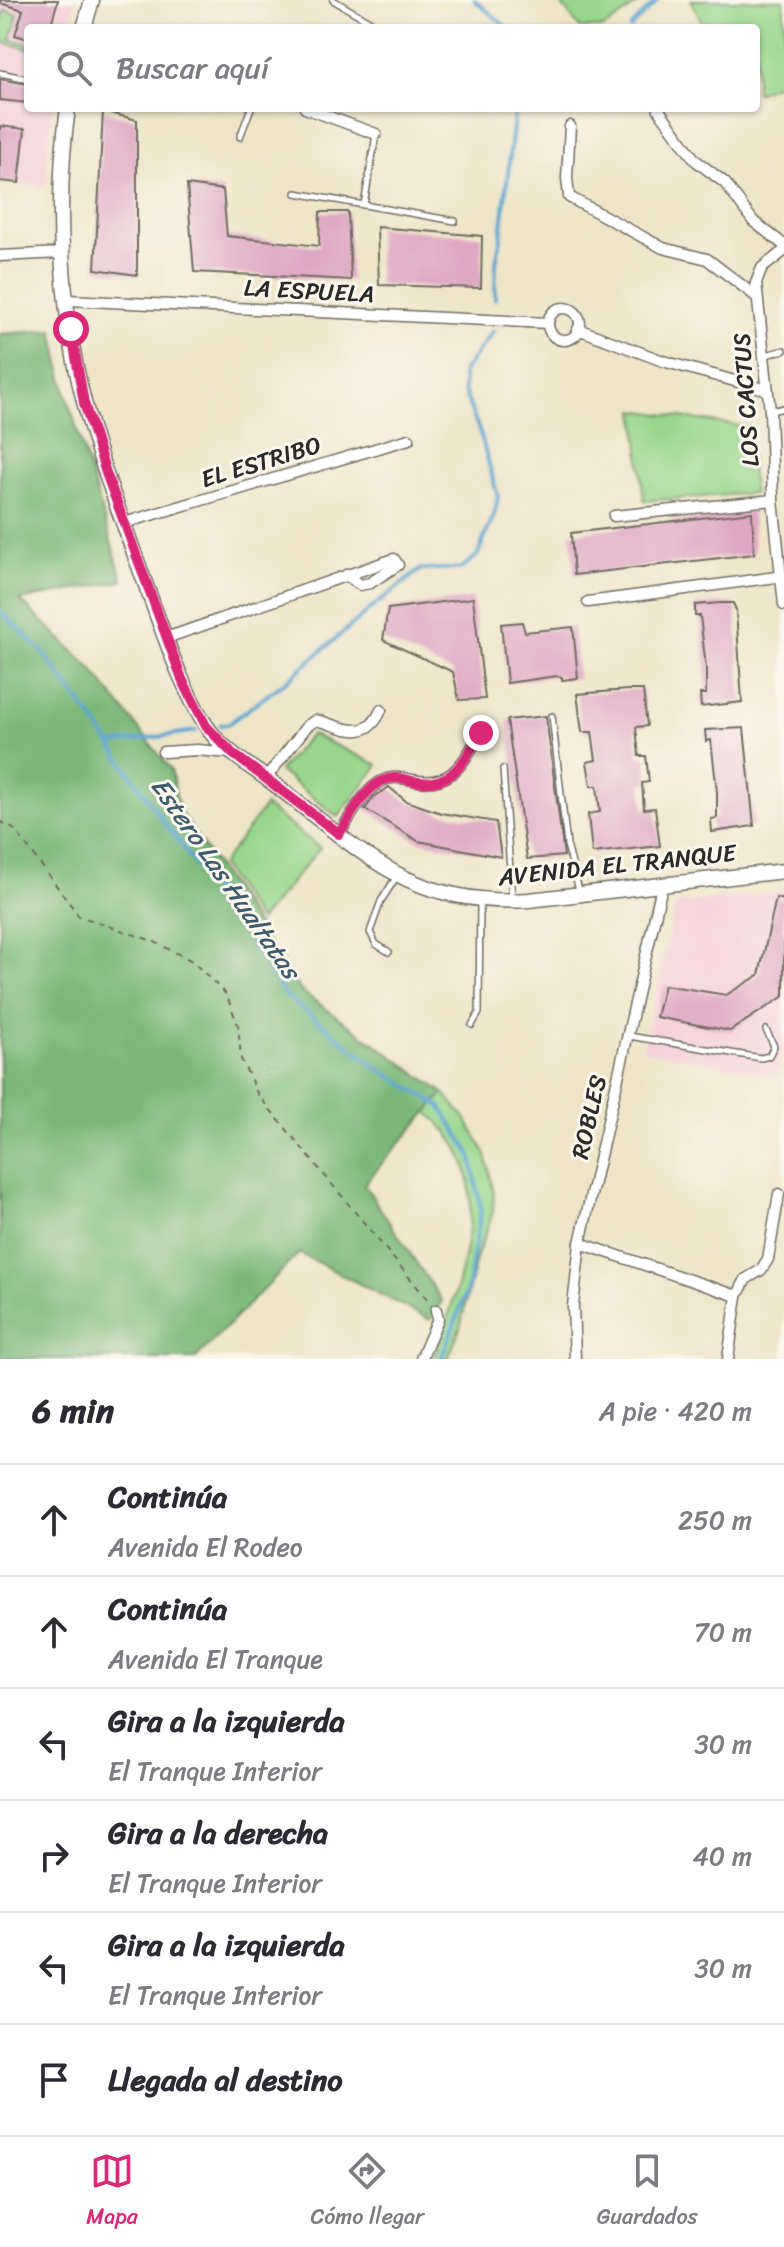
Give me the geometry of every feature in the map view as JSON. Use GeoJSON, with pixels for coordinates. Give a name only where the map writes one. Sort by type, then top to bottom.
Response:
{"type":"FeatureCollection","features":[{"type":"Feature","properties":{"kind":"street"},"geometry":{"type":"LineString","coordinates":[[86,24],[92,0]]}},
{"type":"Feature","properties":{"kind":"street","name":"AVENIDA EL TRANQUE"},"geometry":{"type":"LineString","coordinates":[[68,112],[61,196],[62,253],[84,403],[166,638],[182,679],[206,726],[232,753],[339,834],[397,875],[430,890],[480,900],[512,901],[784,871]]}},
{"type":"Feature","properties":{"kind":"street"},"geometry":{"type":"LineString","coordinates":[[316,112],[376,134]]}},
{"type":"Feature","properties":{"kind":"street"},"geometry":{"type":"LineString","coordinates":[[660,112],[695,160],[725,183],[753,221],[784,245]]}},
{"type":"Feature","properties":{"kind":"street"},"geometry":{"type":"LineString","coordinates":[[570,126],[569,197],[663,248],[707,259],[757,297]]}},
{"type":"Feature","properties":{"kind":"street","name":"LOS CACTUS"},"geometry":{"type":"LineString","coordinates":[[784,251],[759,273],[756,283],[779,500],[784,605]]}},
{"type":"Feature","properties":{"kind":"street"},"geometry":{"type":"LineString","coordinates":[[0,256],[62,253]]}},
{"type":"Feature","properties":{"kind":"street","name":"LA ESPUELA"},"geometry":{"type":"LineString","coordinates":[[68,300],[548,323]]}},
{"type":"Feature","properties":{"kind":"street"},"geometry":{"type":"LineString","coordinates":[[568,309],[577,316],[578,329],[570,339],[559,339],[551,333],[548,323],[558,310],[568,309]]}},
{"type":"Feature","properties":{"kind":"street"},"geometry":{"type":"LineString","coordinates":[[578,329],[663,361],[767,390]]}},
{"type":"Feature","properties":{"kind":"street","name":"EL ESTRIBO"},"geometry":{"type":"LineString","coordinates":[[124,523],[409,439]]}},
{"type":"Feature","properties":{"kind":"street"},"geometry":{"type":"LineString","coordinates":[[614,516],[779,500]]}},
{"type":"Feature","properties":{"kind":"street"},"geometry":{"type":"LineString","coordinates":[[166,638],[346,575]]}},
{"type":"Feature","properties":{"kind":"street"},"geometry":{"type":"LineString","coordinates":[[588,602],[782,576]]}},
{"type":"Feature","properties":{"kind":"street"},"geometry":{"type":"LineString","coordinates":[[266,778],[307,726],[316,720],[339,729],[367,728],[376,722],[381,710]]}},
{"type":"Feature","properties":{"kind":"street"},"geometry":{"type":"LineString","coordinates":[[339,834],[377,784],[395,777],[423,782],[447,778],[459,769],[481,733]]}},
{"type":"Feature","properties":{"kind":"street"},"geometry":{"type":"LineString","coordinates":[[163,752],[197,750],[232,753]]}},
{"type":"Feature","properties":{"kind":"street","name":"ROBLES"},"geometry":{"type":"LineString","coordinates":[[575,1359],[573,1306],[580,1243],[662,886]]}},
{"type":"Feature","properties":{"kind":"street"},"geometry":{"type":"LineString","coordinates":[[728,1359],[737,1296],[746,1279],[761,1270],[768,1259],[779,1194]]}},
{"type":"Feature","properties":{"kind":"street"},"geometry":{"type":"LineString","coordinates":[[580,1243],[737,1296]]}},
{"type":"Feature","properties":{"kind":"street"},"geometry":{"type":"LineString","coordinates":[[421,1359],[438,1319],[436,1310]]}},
{"type":"Feature","properties":{"kind":"lane"},"geometry":{"type":"LineString","coordinates":[[333,0],[374,24]]}},
{"type":"Feature","properties":{"kind":"lane"},"geometry":{"type":"LineString","coordinates":[[0,73],[24,78]]}},
{"type":"Feature","properties":{"kind":"lane"},"geometry":{"type":"LineString","coordinates":[[240,137],[249,112]]}},
{"type":"Feature","properties":{"kind":"lane"},"geometry":{"type":"LineString","coordinates":[[364,205],[376,134]]}},
{"type":"Feature","properties":{"kind":"lane"},"geometry":{"type":"LineString","coordinates":[[296,193],[455,221]]}},
{"type":"Feature","properties":{"kind":"lane"},"geometry":{"type":"LineString","coordinates":[[765,355],[784,350]]}},
{"type":"Feature","properties":{"kind":"lane"},"geometry":{"type":"LineString","coordinates":[[770,411],[784,408]]}},
{"type":"Feature","properties":{"kind":"lane"},"geometry":{"type":"LineString","coordinates":[[552,716],[567,845],[580,895]]}},
{"type":"Feature","properties":{"kind":"lane"},"geometry":{"type":"LineString","coordinates":[[503,769],[512,901]]}},
{"type":"Feature","properties":{"kind":"lane"},"geometry":{"type":"LineString","coordinates":[[389,952],[376,944],[370,932],[381,901],[397,875]]}},
{"type":"Feature","properties":{"kind":"lane"},"geometry":{"type":"LineString","coordinates":[[472,1025],[479,1013],[480,900]]}},
{"type":"Feature","properties":{"kind":"lane"},"geometry":{"type":"LineString","coordinates":[[628,1036],[761,1058],[769,1056],[774,1046],[766,1030]]}},
{"type":"Feature","properties":{"kind":"path"},"geometry":{"type":"LineString","coordinates":[[0,821],[15,830],[79,916],[153,941],[192,961],[226,994],[238,1025],[241,1059],[258,1095],[436,1310]]}},
{"type":"Feature","properties":{"kind":"shaded area"},"geometry":{"type":"Polygon","coordinates":[[[0,0],[75,0],[68,24],[24,24],[24,112],[52,112],[45,186],[0,182],[0,0]]]}},
{"type":"Feature","properties":{"kind":"shaded area"},"geometry":{"type":"Polygon","coordinates":[[[784,891],[784,1045],[777,1076],[643,1050],[676,904],[784,891]]]}},
{"type":"Feature","properties":{"kind":"green space"},"geometry":{"type":"Polygon","coordinates":[[[558,0],[643,0],[610,24],[577,24],[558,0]]]}},
{"type":"Feature","properties":{"kind":"green space"},"geometry":{"type":"Polygon","coordinates":[[[691,0],[784,0],[784,81],[760,91],[760,24],[703,24],[691,0]]]}},
{"type":"Feature","properties":{"kind":"green space"},"geometry":{"type":"Polygon","coordinates":[[[5,10],[18,14],[11,39],[24,43],[24,48],[0,41],[5,10]]]}},
{"type":"Feature","properties":{"kind":"green space"},"geometry":{"type":"Polygon","coordinates":[[[53,330],[66,393],[123,581],[20,600],[91,668],[171,770],[179,810],[301,991],[444,1093],[364,1184],[442,1301],[430,1320],[299,1253],[195,1359],[0,1359],[0,334],[53,330]]]}},
{"type":"Feature","properties":{"kind":"green space"},"geometry":{"type":"Polygon","coordinates":[[[635,410],[746,427],[754,493],[644,501],[635,410]]]}},
{"type":"Feature","properties":{"kind":"green space"},"geometry":{"type":"Polygon","coordinates":[[[0,592],[19,599],[91,668],[149,749],[171,770],[179,810],[301,991],[444,1093],[466,1119],[486,1154],[494,1194],[493,1212],[476,1259],[460,1328],[448,1359],[432,1359],[456,1290],[469,1229],[470,1188],[458,1149],[446,1131],[423,1109],[343,1054],[0,592]]]}},
{"type":"Feature","properties":{"kind":"green space"},"geometry":{"type":"Polygon","coordinates":[[[311,734],[378,765],[338,817],[279,771],[311,734]]]}},
{"type":"Feature","properties":{"kind":"green space"},"geometry":{"type":"Polygon","coordinates":[[[265,806],[320,848],[259,921],[221,865],[265,806]]]}},
{"type":"Feature","properties":{"kind":"building"},"geometry":{"type":"Polygon","coordinates":[[[0,0],[58,0],[51,24],[24,24],[24,38],[15,35],[23,10],[0,3],[0,0]]]}},
{"type":"Feature","properties":{"kind":"building"},"geometry":{"type":"Polygon","coordinates":[[[0,79],[24,83],[24,103],[0,100],[0,79]]]}},
{"type":"Feature","properties":{"kind":"building"},"geometry":{"type":"Polygon","coordinates":[[[103,112],[107,112],[137,120],[137,275],[95,269],[103,112]]]}},
{"type":"Feature","properties":{"kind":"building"},"geometry":{"type":"Polygon","coordinates":[[[0,126],[25,129],[19,183],[0,181],[0,126]]]}},
{"type":"Feature","properties":{"kind":"building"},"geometry":{"type":"Polygon","coordinates":[[[187,185],[223,190],[227,236],[319,246],[320,212],[348,212],[351,280],[194,272],[187,185]]]}},
{"type":"Feature","properties":{"kind":"building"},"geometry":{"type":"Polygon","coordinates":[[[377,227],[482,236],[481,288],[379,285],[377,227]]]}},
{"type":"Feature","properties":{"kind":"building"},"geometry":{"type":"Polygon","coordinates":[[[752,512],[754,554],[574,575],[571,533],[752,512]]]}},
{"type":"Feature","properties":{"kind":"building"},"geometry":{"type":"Polygon","coordinates":[[[473,598],[485,699],[459,700],[453,672],[383,640],[388,609],[473,598]]]}},
{"type":"Feature","properties":{"kind":"building"},"geometry":{"type":"Polygon","coordinates":[[[733,603],[736,610],[742,702],[701,707],[700,694],[706,694],[706,668],[700,616],[695,616],[695,605],[733,603]]]}},
{"type":"Feature","properties":{"kind":"building"},"geometry":{"type":"Polygon","coordinates":[[[522,622],[525,632],[573,627],[578,678],[562,680],[557,676],[507,683],[501,624],[522,622]]]}},
{"type":"Feature","properties":{"kind":"building"},"geometry":{"type":"Polygon","coordinates":[[[643,690],[647,726],[636,727],[639,756],[646,756],[649,782],[642,783],[644,809],[655,808],[660,846],[592,853],[588,814],[600,812],[597,786],[591,786],[587,762],[596,760],[592,732],[582,732],[577,694],[643,690]]]}},
{"type":"Feature","properties":{"kind":"building"},"geometry":{"type":"Polygon","coordinates":[[[546,716],[564,856],[527,859],[507,720],[546,716]]]}},
{"type":"Feature","properties":{"kind":"building"},"geometry":{"type":"Polygon","coordinates":[[[744,728],[754,826],[712,832],[711,819],[717,818],[717,792],[711,740],[706,741],[705,730],[744,728]]]}},
{"type":"Feature","properties":{"kind":"building"},"geometry":{"type":"Polygon","coordinates":[[[389,787],[406,801],[441,813],[496,822],[501,857],[418,841],[365,809],[374,797],[389,787]]]}},
{"type":"Feature","properties":{"kind":"building"},"geometry":{"type":"Polygon","coordinates":[[[776,898],[784,900],[784,996],[730,1031],[656,1017],[664,985],[726,995],[759,975],[776,898]]]}},
{"type":"Feature","properties":{"kind":"waterway"},"geometry":{"type":"LineString","coordinates":[[474,0],[503,24]]}},
{"type":"Feature","properties":{"kind":"waterway"},"geometry":{"type":"LineString","coordinates":[[634,24],[658,0]]}},
{"type":"Feature","properties":{"kind":"waterway"},"geometry":{"type":"LineString","coordinates":[[495,299],[496,262],[515,112]]}},
{"type":"Feature","properties":{"kind":"waterway"},"geometry":{"type":"LineString","coordinates":[[220,725],[228,724],[284,683],[421,569],[460,569],[477,556],[498,497],[481,436],[464,391],[463,372],[493,331]]}},
{"type":"Feature","properties":{"kind":"waterway","name":"Estero Las Hualtatas"},"geometry":{"type":"LineString","coordinates":[[0,611],[41,650],[94,721],[236,919],[284,994],[377,1068],[440,1106],[471,1155],[481,1210],[468,1288],[441,1359]]}},
{"type":"Feature","properties":{"kind":"waterway"},"geometry":{"type":"LineString","coordinates":[[111,744],[196,731]]}},
{"type":"Feature","properties":{"kind":"route"},"geometry":{"type":"LineString","coordinates":[[71,329],[84,403],[99,452],[166,638],[182,679],[206,726],[232,753],[339,834],[377,784],[395,777],[423,782],[447,778],[459,769],[481,733]]}}]}
